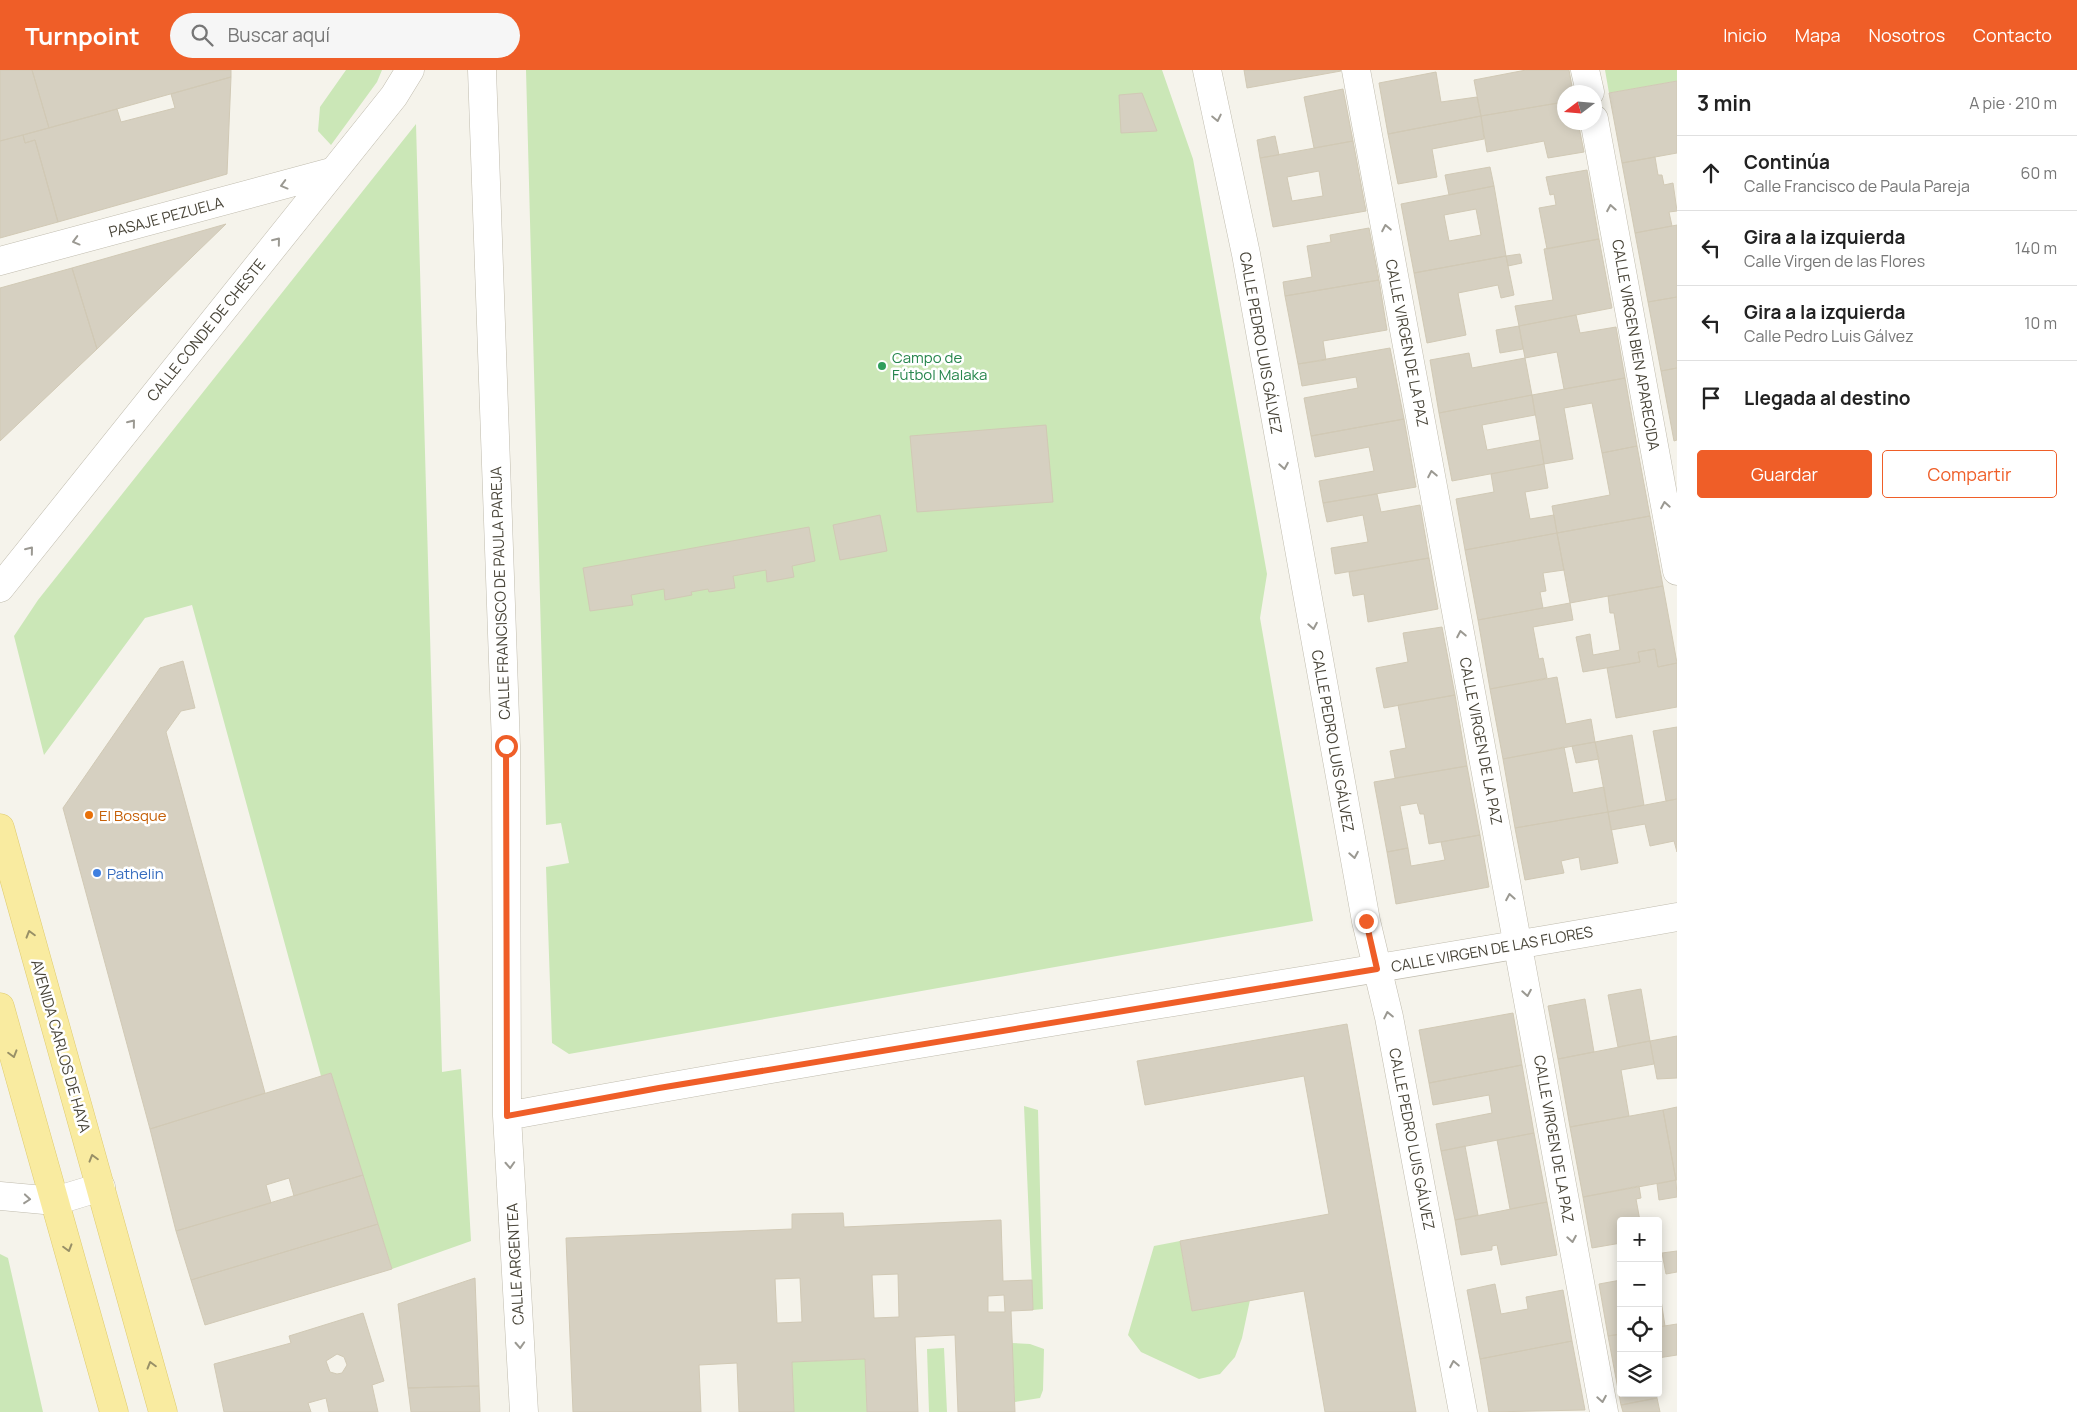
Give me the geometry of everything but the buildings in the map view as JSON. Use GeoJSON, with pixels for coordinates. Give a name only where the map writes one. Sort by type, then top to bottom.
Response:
{"type":"FeatureCollection","features":[{"type":"Feature","properties":{"kind":"main road","name":"AVENIDA CARLOS DE HAYA"},"geometry":{"type":"LineString","coordinates":[[0,828],[163,1412]]}},
{"type":"Feature","properties":{"kind":"main road"},"geometry":{"type":"LineString","coordinates":[[0,1007],[114,1412]]}},
{"type":"Feature","properties":{"kind":"street","name":"CALLE CONDE DE CHESTE"},"geometry":{"type":"LineString","coordinates":[[0,588],[331,172],[394,96],[410,70]]}},
{"type":"Feature","properties":{"kind":"street","name":"CALLE FRANCISCO DE PAULA PAREJA"},"geometry":{"type":"LineString","coordinates":[[482,70],[506,746],[507,1116]]}},
{"type":"Feature","properties":{"kind":"street","name":"CALLE PEDRO LUIS GÁLVEZ"},"geometry":{"type":"LineString","coordinates":[[1206,70],[1246,254],[1366,921],[1391,1026],[1463,1412]]}},
{"type":"Feature","properties":{"kind":"street","name":"CALLE VIRGEN DE LA PAZ"},"geometry":{"type":"LineString","coordinates":[[1356,70],[1604,1412]]}},
{"type":"Feature","properties":{"kind":"street"},"geometry":{"type":"LineString","coordinates":[[1586,70],[1589,85]]}},
{"type":"Feature","properties":{"kind":"street","name":"CALLE VIRGEN BIEN APARECIDA"},"geometry":{"type":"LineString","coordinates":[[1596,130],[1677,571]]}},
{"type":"Feature","properties":{"kind":"street","name":"PASAJE PEZUELA"},"geometry":{"type":"LineString","coordinates":[[0,261],[331,172]]}},
{"type":"Feature","properties":{"kind":"street","name":"CALLE VIRGEN DE LAS FLORES"},"geometry":{"type":"LineString","coordinates":[[507,1116],[689,1083],[1377,969],[1677,917]]}},
{"type":"Feature","properties":{"kind":"street","name":"CALLE ARGENTEA"},"geometry":{"type":"LineString","coordinates":[[507,1116],[524,1412]]}},
{"type":"Feature","properties":{"kind":"street"},"geometry":{"type":"LineString","coordinates":[[0,1196],[55,1201],[101,1188]]}},
{"type":"Feature","properties":{"kind":"green space"},"geometry":{"type":"Polygon","coordinates":[[[346,70],[382,70],[377,82],[331,145],[318,131],[320,107],[346,70]]]}},
{"type":"Feature","properties":{"kind":"green space","name":"Campo de Fútbol Malaka"},"geometry":{"type":"Polygon","coordinates":[[[526,70],[1162,70],[1193,159],[1267,574],[1260,618],[1313,921],[569,1054],[552,1043],[546,867],[569,863],[561,823],[546,825],[526,70]]]}},
{"type":"Feature","properties":{"kind":"green space"},"geometry":{"type":"Polygon","coordinates":[[[1605,70],[1677,70],[1677,81],[1609,93],[1605,70]]]}},
{"type":"Feature","properties":{"kind":"green space"},"geometry":{"type":"Polygon","coordinates":[[[416,124],[442,1072],[461,1069],[471,1241],[392,1269],[331,1073],[321,1076],[192,605],[145,618],[44,755],[14,636],[38,600],[416,124]]]}},
{"type":"Feature","properties":{"kind":"green space"},"geometry":{"type":"Polygon","coordinates":[[[1024,1106],[1038,1110],[1043,1309],[1033,1310],[1024,1106]]]}},
{"type":"Feature","properties":{"kind":"green space"},"geometry":{"type":"Polygon","coordinates":[[[1180,1241],[1192,1311],[1250,1300],[1242,1338],[1235,1357],[1220,1374],[1199,1379],[1141,1352],[1128,1335],[1154,1246],[1180,1241]]]}},
{"type":"Feature","properties":{"kind":"green space"},"geometry":{"type":"Polygon","coordinates":[[[0,1254],[8,1258],[43,1412],[0,1412],[0,1254]]]}},
{"type":"Feature","properties":{"kind":"green space"},"geometry":{"type":"Polygon","coordinates":[[[1011,1343],[1030,1344],[1044,1349],[1043,1390],[1040,1398],[1015,1402],[1011,1343]]]}},
{"type":"Feature","properties":{"kind":"green space"},"geometry":{"type":"Polygon","coordinates":[[[944,1348],[947,1412],[929,1412],[927,1349],[944,1348]]]}},
{"type":"Feature","properties":{"kind":"green space"},"geometry":{"type":"Polygon","coordinates":[[[865,1359],[867,1412],[794,1412],[792,1362],[865,1359]]]}},
{"type":"Feature","properties":{"kind":"place","name":"Campo de Fútbol Malaka"},"geometry":{"type":"Point","coordinates":[882,366]}},
{"type":"Feature","properties":{"kind":"place","name":"El Bosque"},"geometry":{"type":"Point","coordinates":[89,815]}},
{"type":"Feature","properties":{"kind":"place","name":"Pathelin"},"geometry":{"type":"Point","coordinates":[97,873]}},
{"type":"Feature","properties":{"kind":"route"},"geometry":{"type":"LineString","coordinates":[[506,746],[507,1116],[659,1088],[1377,969],[1366,921]]}}]}
